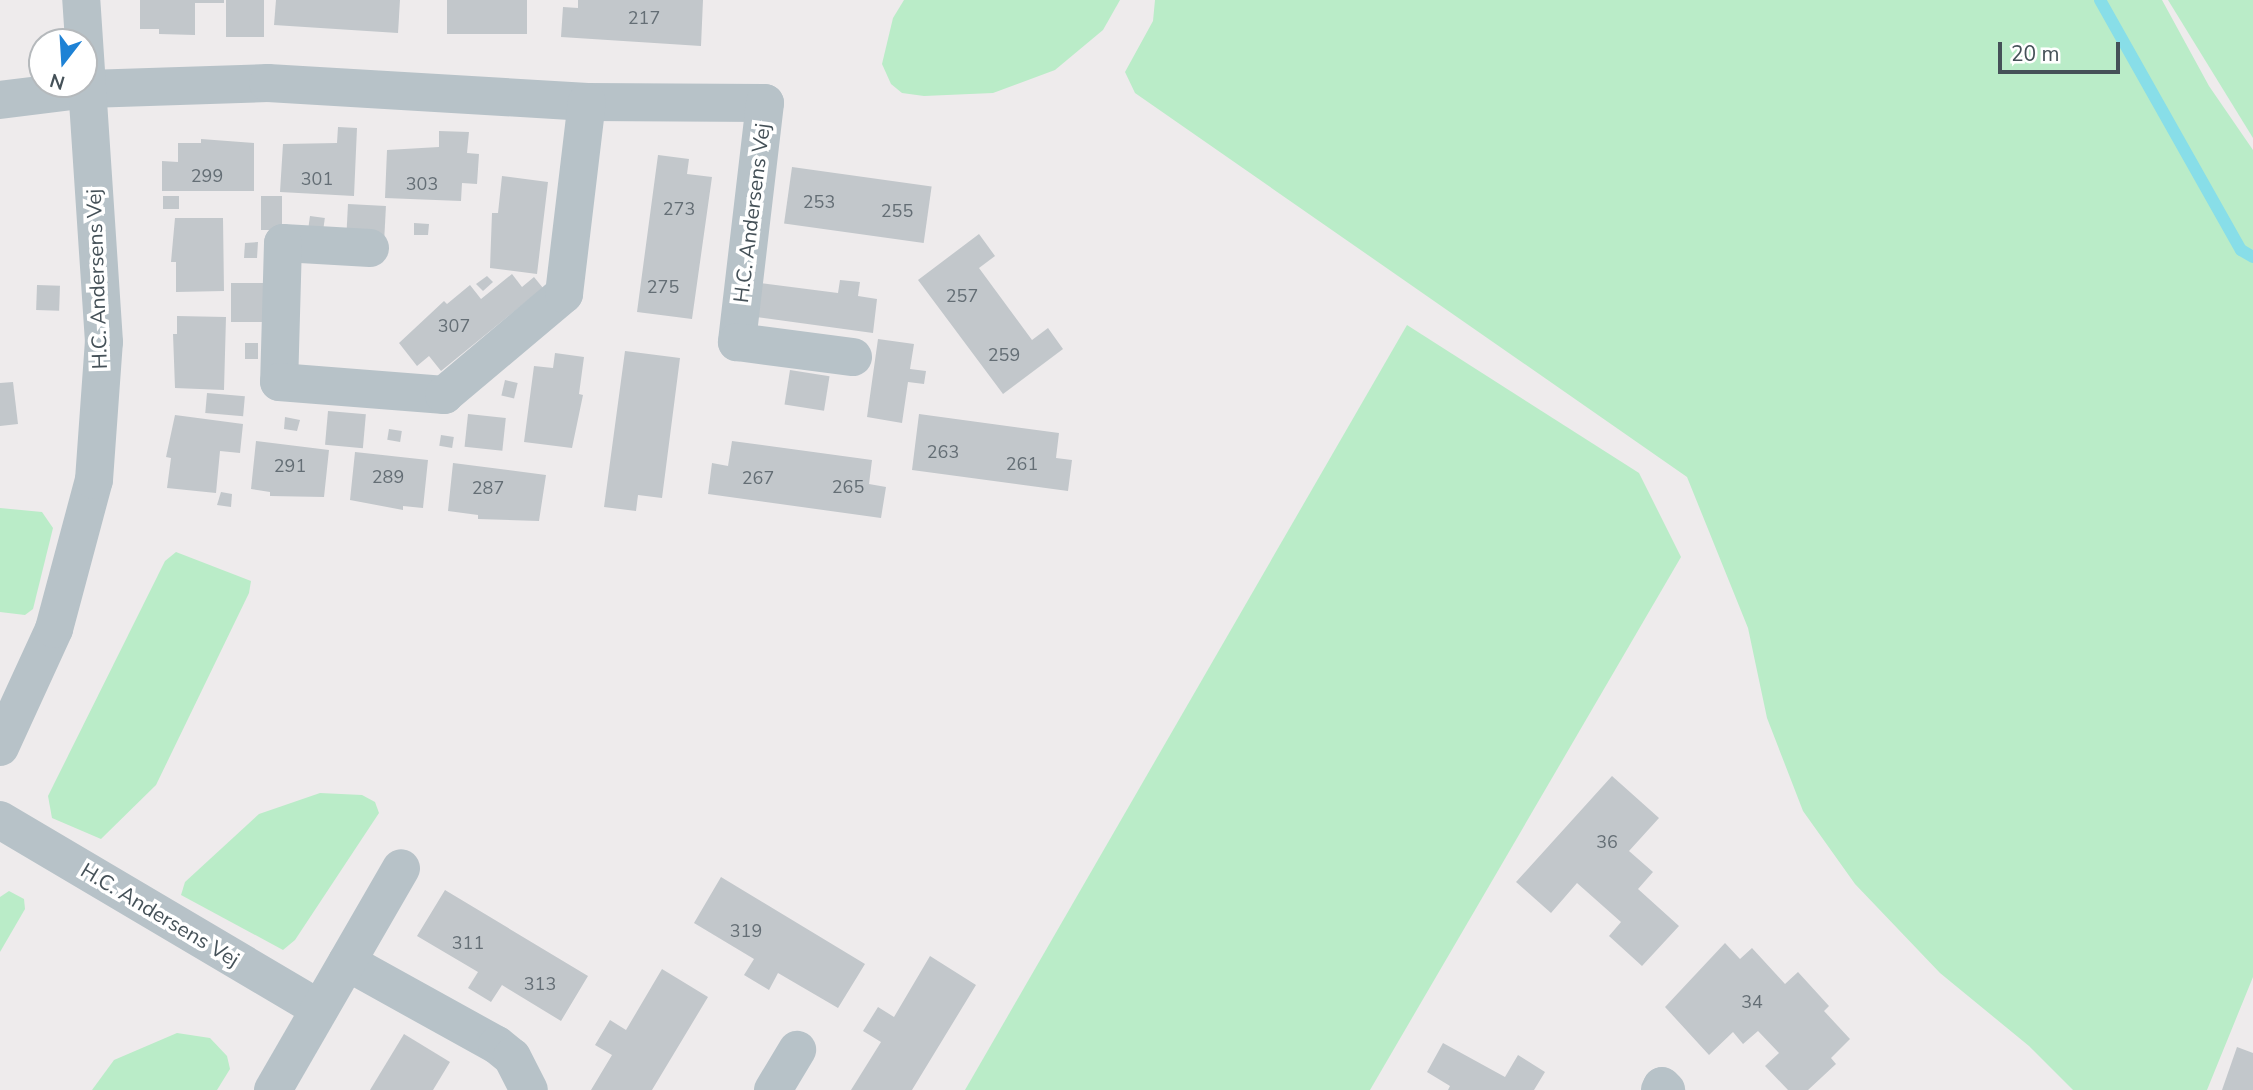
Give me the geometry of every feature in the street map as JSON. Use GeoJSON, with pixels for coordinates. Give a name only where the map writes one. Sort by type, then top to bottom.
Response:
{"type":"FeatureCollection","features":[{"type":"Feature","properties":{"kind":"street","name":"H.C. Andersens Vej"},"geometry":{"type":"LineString","coordinates":[[81,0],[83,28]]}},
{"type":"Feature","properties":{"kind":"street","name":"H.C. Andersens Vej"},"geometry":{"type":"LineString","coordinates":[[98,89],[268,83],[587,102],[765,103],[737,341],[853,357]]}},
{"type":"Feature","properties":{"kind":"street","name":"H.C. Andersens Vej"},"geometry":{"type":"LineString","coordinates":[[0,100],[28,96]]}},
{"type":"Feature","properties":{"kind":"street","name":"H.C. Andersens Vej"},"geometry":{"type":"LineString","coordinates":[[0,747],[54,629],[94,480],[104,342],[89,98]]}},
{"type":"Feature","properties":{"kind":"street"},"geometry":{"type":"LineString","coordinates":[[370,248],[283,243],[279,382],[444,395],[564,294],[587,102]]}},
{"type":"Feature","properties":{"kind":"street","name":"H.C. Andersens Vej"},"geometry":{"type":"LineString","coordinates":[[0,820],[320,1009]]}},
{"type":"Feature","properties":{"kind":"street"},"geometry":{"type":"LineString","coordinates":[[273,1090],[401,868]]}},
{"type":"Feature","properties":{"kind":"street"},"geometry":{"type":"LineString","coordinates":[[347,962],[497,1045],[512,1057],[529,1090]]}},
{"type":"Feature","properties":{"kind":"street"},"geometry":{"type":"LineString","coordinates":[[774,1090],[797,1050]]}},
{"type":"Feature","properties":{"kind":"street"},"geometry":{"type":"LineString","coordinates":[[1660,1090],[1662,1086],[1666,1090]]}},
{"type":"Feature","properties":{"kind":"green space"},"geometry":{"type":"Polygon","coordinates":[[[904,0],[1120,0],[1103,30],[1055,70],[993,93],[924,96],[902,93],[891,84],[882,64],[893,18],[904,0]]]}},
{"type":"Feature","properties":{"kind":"green space"},"geometry":{"type":"Polygon","coordinates":[[[1155,0],[2162,0],[2209,86],[2253,150],[2253,977],[2207,1090],[2073,1090],[2029,1046],[1940,973],[1855,884],[1803,811],[1767,718],[1748,628],[1687,477],[1135,93],[1125,72],[1153,21],[1155,0]]]}},
{"type":"Feature","properties":{"kind":"green space"},"geometry":{"type":"Polygon","coordinates":[[[2168,0],[2253,0],[2253,138],[2168,0]]]}},
{"type":"Feature","properties":{"kind":"green space"},"geometry":{"type":"Polygon","coordinates":[[[1407,325],[1639,473],[1681,557],[1370,1090],[965,1090],[1407,325]]]}},
{"type":"Feature","properties":{"kind":"green space"},"geometry":{"type":"Polygon","coordinates":[[[0,508],[42,512],[53,528],[33,609],[25,615],[0,612],[0,508]]]}},
{"type":"Feature","properties":{"kind":"green space"},"geometry":{"type":"Polygon","coordinates":[[[176,552],[251,581],[249,593],[156,785],[101,839],[52,818],[48,796],[165,561],[176,552]]]}},
{"type":"Feature","properties":{"kind":"green space"},"geometry":{"type":"Polygon","coordinates":[[[320,793],[362,795],[375,802],[379,813],[295,940],[283,950],[181,895],[185,882],[259,814],[320,793]]]}},
{"type":"Feature","properties":{"kind":"green space"},"geometry":{"type":"Polygon","coordinates":[[[9,891],[24,899],[25,909],[0,952],[0,897],[9,891]]]}},
{"type":"Feature","properties":{"kind":"green space"},"geometry":{"type":"Polygon","coordinates":[[[177,1033],[210,1038],[227,1056],[230,1069],[217,1090],[92,1090],[114,1060],[177,1033]]]}},
{"type":"Feature","properties":{"kind":"building"},"geometry":{"type":"Polygon","coordinates":[[[140,0],[224,0],[224,3],[195,3],[195,35],[159,34],[159,29],[140,29],[140,0]]]}},
{"type":"Feature","properties":{"kind":"building"},"geometry":{"type":"Polygon","coordinates":[[[226,0],[264,0],[264,37],[226,37],[226,0]]]}},
{"type":"Feature","properties":{"kind":"building"},"geometry":{"type":"Polygon","coordinates":[[[276,0],[400,0],[398,33],[274,25],[276,0]]]}},
{"type":"Feature","properties":{"kind":"building"},"geometry":{"type":"Polygon","coordinates":[[[447,0],[527,0],[527,34],[447,34],[447,0]]]}},
{"type":"Feature","properties":{"kind":"building"},"geometry":{"type":"Polygon","coordinates":[[[578,0],[703,0],[701,46],[561,37],[563,7],[578,8],[578,0]]]}},
{"type":"Feature","properties":{"kind":"building"},"geometry":{"type":"Polygon","coordinates":[[[338,127],[357,128],[354,196],[280,192],[283,144],[337,143],[338,127]]]}},
{"type":"Feature","properties":{"kind":"building"},"geometry":{"type":"Polygon","coordinates":[[[439,131],[469,132],[467,153],[479,154],[477,184],[462,183],[461,201],[385,198],[387,150],[439,147],[439,131]]]}},
{"type":"Feature","properties":{"kind":"building"},"geometry":{"type":"Polygon","coordinates":[[[201,139],[254,143],[254,191],[162,191],[162,161],[178,162],[178,143],[201,143],[201,139]]]}},
{"type":"Feature","properties":{"kind":"building"},"geometry":{"type":"Polygon","coordinates":[[[658,155],[689,159],[687,174],[712,177],[692,319],[637,312],[658,155]]]}},
{"type":"Feature","properties":{"kind":"building"},"geometry":{"type":"Polygon","coordinates":[[[792,167],[932,187],[924,243],[784,223],[792,167]]]}},
{"type":"Feature","properties":{"kind":"building"},"geometry":{"type":"Polygon","coordinates":[[[502,176],[548,182],[537,274],[490,268],[492,213],[498,213],[502,176]]]}},
{"type":"Feature","properties":{"kind":"building"},"geometry":{"type":"Polygon","coordinates":[[[163,196],[179,196],[179,209],[163,209],[163,196]]]}},
{"type":"Feature","properties":{"kind":"building"},"geometry":{"type":"Polygon","coordinates":[[[261,196],[282,196],[282,230],[261,230],[261,196]]]}},
{"type":"Feature","properties":{"kind":"building"},"geometry":{"type":"Polygon","coordinates":[[[348,204],[386,206],[384,237],[346,235],[348,204]]]}},
{"type":"Feature","properties":{"kind":"building"},"geometry":{"type":"Polygon","coordinates":[[[310,216],[325,218],[323,232],[308,230],[310,216]]]}},
{"type":"Feature","properties":{"kind":"building"},"geometry":{"type":"Polygon","coordinates":[[[175,218],[223,218],[224,291],[176,292],[176,262],[171,262],[175,218]]]}},
{"type":"Feature","properties":{"kind":"building"},"geometry":{"type":"Polygon","coordinates":[[[414,223],[429,224],[428,235],[414,235],[414,223]]]}},
{"type":"Feature","properties":{"kind":"building"},"geometry":{"type":"Polygon","coordinates":[[[979,234],[995,256],[979,268],[1032,340],[1048,328],[1063,349],[1003,394],[918,280],[979,234]]]}},
{"type":"Feature","properties":{"kind":"building"},"geometry":{"type":"Polygon","coordinates":[[[258,242],[257,258],[244,258],[245,243],[258,242]]]}},
{"type":"Feature","properties":{"kind":"building"},"geometry":{"type":"Polygon","coordinates":[[[512,274],[522,287],[534,277],[543,288],[441,371],[429,356],[417,366],[399,343],[444,301],[447,304],[470,285],[481,299],[512,274]]]}},
{"type":"Feature","properties":{"kind":"building"},"geometry":{"type":"Polygon","coordinates":[[[487,276],[493,282],[483,291],[476,284],[487,276]]]}},
{"type":"Feature","properties":{"kind":"building"},"geometry":{"type":"Polygon","coordinates":[[[840,280],[860,282],[858,296],[877,299],[873,333],[756,317],[760,283],[838,293],[840,280]]]}},
{"type":"Feature","properties":{"kind":"building"},"geometry":{"type":"Polygon","coordinates":[[[231,283],[264,283],[264,322],[231,322],[231,283]]]}},
{"type":"Feature","properties":{"kind":"building"},"geometry":{"type":"Polygon","coordinates":[[[37,285],[60,286],[59,311],[36,310],[37,285]]]}},
{"type":"Feature","properties":{"kind":"building"},"geometry":{"type":"Polygon","coordinates":[[[177,316],[226,317],[224,390],[175,388],[173,334],[177,334],[177,316]]]}},
{"type":"Feature","properties":{"kind":"building"},"geometry":{"type":"Polygon","coordinates":[[[878,339],[914,344],[910,369],[926,371],[924,384],[908,382],[902,423],[867,417],[878,339]]]}},
{"type":"Feature","properties":{"kind":"building"},"geometry":{"type":"Polygon","coordinates":[[[245,343],[258,343],[258,359],[245,359],[245,343]]]}},
{"type":"Feature","properties":{"kind":"building"},"geometry":{"type":"Polygon","coordinates":[[[625,351],[680,358],[662,498],[638,495],[636,511],[604,507],[625,351]]]}},
{"type":"Feature","properties":{"kind":"building"},"geometry":{"type":"Polygon","coordinates":[[[555,353],[584,357],[579,394],[583,395],[572,448],[524,442],[534,366],[553,368],[555,353]]]}},
{"type":"Feature","properties":{"kind":"building"},"geometry":{"type":"Polygon","coordinates":[[[790,370],[830,376],[824,411],[785,405],[790,370]]]}},
{"type":"Feature","properties":{"kind":"building"},"geometry":{"type":"Polygon","coordinates":[[[505,380],[518,383],[514,399],[501,396],[505,380]]]}},
{"type":"Feature","properties":{"kind":"building"},"geometry":{"type":"Polygon","coordinates":[[[13,382],[18,424],[0,426],[0,383],[13,382]]]}},
{"type":"Feature","properties":{"kind":"building"},"geometry":{"type":"Polygon","coordinates":[[[207,393],[245,396],[243,416],[205,413],[207,393]]]}},
{"type":"Feature","properties":{"kind":"building"},"geometry":{"type":"Polygon","coordinates":[[[328,411],[366,414],[363,448],[325,445],[328,411]]]}},
{"type":"Feature","properties":{"kind":"building"},"geometry":{"type":"Polygon","coordinates":[[[468,414],[506,418],[502,451],[465,447],[468,414]]]}},
{"type":"Feature","properties":{"kind":"building"},"geometry":{"type":"Polygon","coordinates":[[[919,414],[1059,433],[1056,458],[1072,460],[1068,491],[912,470],[919,414]]]}},
{"type":"Feature","properties":{"kind":"building"},"geometry":{"type":"Polygon","coordinates":[[[175,415],[243,424],[240,453],[220,451],[216,493],[167,488],[171,458],[166,457],[175,415]]]}},
{"type":"Feature","properties":{"kind":"building"},"geometry":{"type":"Polygon","coordinates":[[[285,417],[300,420],[297,431],[284,429],[285,417]]]}},
{"type":"Feature","properties":{"kind":"building"},"geometry":{"type":"Polygon","coordinates":[[[389,429],[402,431],[400,442],[387,440],[389,429]]]}},
{"type":"Feature","properties":{"kind":"building"},"geometry":{"type":"Polygon","coordinates":[[[441,435],[454,437],[452,448],[439,446],[441,435]]]}},
{"type":"Feature","properties":{"kind":"building"},"geometry":{"type":"Polygon","coordinates":[[[256,441],[329,450],[324,497],[270,496],[270,492],[251,489],[256,441]]]}},
{"type":"Feature","properties":{"kind":"building"},"geometry":{"type":"Polygon","coordinates":[[[732,441],[872,460],[869,484],[886,487],[881,518],[708,494],[712,463],[728,466],[732,441]]]}},
{"type":"Feature","properties":{"kind":"building"},"geometry":{"type":"Polygon","coordinates":[[[355,452],[428,460],[423,508],[403,506],[403,510],[350,500],[355,452]]]}},
{"type":"Feature","properties":{"kind":"building"},"geometry":{"type":"Polygon","coordinates":[[[453,463],[546,475],[539,521],[478,519],[478,515],[448,511],[453,463]]]}},
{"type":"Feature","properties":{"kind":"building"},"geometry":{"type":"Polygon","coordinates":[[[221,492],[232,494],[231,507],[217,505],[221,492]]]}},
{"type":"Feature","properties":{"kind":"building"},"geometry":{"type":"Polygon","coordinates":[[[1612,776],[1659,818],[1629,851],[1653,872],[1638,889],[1679,926],[1642,966],[1609,936],[1621,922],[1577,883],[1551,913],[1516,882],[1612,776]]]}},
{"type":"Feature","properties":{"kind":"building"},"geometry":{"type":"Polygon","coordinates":[[[721,877],[865,964],[838,1008],[778,973],[769,990],[744,975],[754,959],[694,923],[721,877]]]}},
{"type":"Feature","properties":{"kind":"building"},"geometry":{"type":"Polygon","coordinates":[[[445,890],[588,976],[561,1021],[502,985],[491,1002],[468,988],[478,972],[417,936],[445,890]]]}},
{"type":"Feature","properties":{"kind":"building"},"geometry":{"type":"Polygon","coordinates":[[[1725,943],[1740,959],[1752,948],[1785,984],[1798,972],[1829,1006],[1824,1011],[1850,1039],[1831,1058],[1836,1064],[1808,1090],[1788,1090],[1765,1066],[1779,1053],[1758,1031],[1743,1044],[1733,1032],[1709,1055],[1665,1007],[1725,943]]]}},
{"type":"Feature","properties":{"kind":"building"},"geometry":{"type":"Polygon","coordinates":[[[930,956],[976,985],[912,1090],[851,1090],[881,1042],[863,1031],[878,1007],[894,1017],[930,956]]]}},
{"type":"Feature","properties":{"kind":"building"},"geometry":{"type":"Polygon","coordinates":[[[662,969],[708,997],[652,1090],[591,1090],[612,1055],[595,1045],[610,1020],[626,1030],[662,969]]]}},
{"type":"Feature","properties":{"kind":"building"},"geometry":{"type":"Polygon","coordinates":[[[404,1034],[450,1062],[433,1090],[370,1090],[404,1034]]]}},
{"type":"Feature","properties":{"kind":"building"},"geometry":{"type":"Polygon","coordinates":[[[1443,1043],[1505,1077],[1518,1055],[1545,1072],[1534,1090],[1448,1090],[1450,1086],[1427,1072],[1443,1043]]]}},
{"type":"Feature","properties":{"kind":"building"},"geometry":{"type":"Polygon","coordinates":[[[2237,1047],[2253,1053],[2253,1090],[2222,1090],[2237,1047]]]}},
{"type":"Feature","properties":{"kind":"waterway"},"geometry":{"type":"LineString","coordinates":[[2100,0],[2241,250],[2253,257]]}}]}
